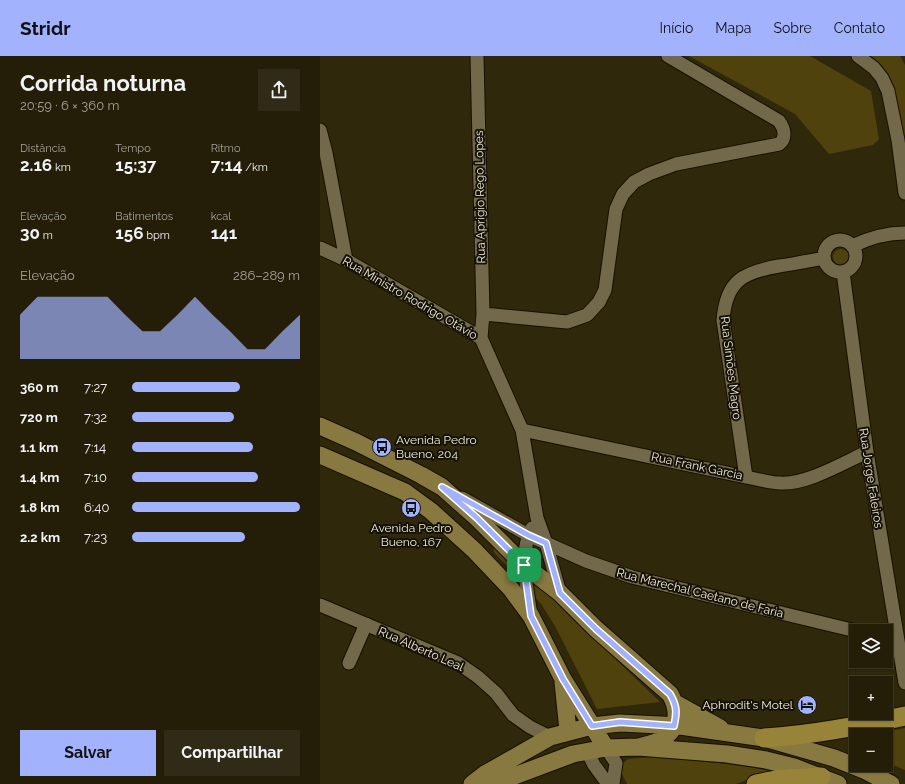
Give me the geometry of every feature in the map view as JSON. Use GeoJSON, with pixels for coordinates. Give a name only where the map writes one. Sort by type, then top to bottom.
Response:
{"type":"FeatureCollection","features":[{"type":"Feature","properties":{"kind":"highway"},"geometry":{"type":"LineString","coordinates":[[764,738],[794,736],[850,728],[905,716]]}},
{"type":"Feature","properties":{"kind":"highway"},"geometry":{"type":"LineString","coordinates":[[756,784],[776,780],[830,780]]}},
{"type":"Feature","properties":{"kind":"main road"},"geometry":{"type":"LineString","coordinates":[[320,426],[356,442],[442,487],[477,518],[524,565],[560,593],[596,629],[670,694],[675,702],[676,714],[674,726],[665,737],[638,748]]}},
{"type":"Feature","properties":{"kind":"main road"},"geometry":{"type":"LineString","coordinates":[[320,455],[405,492],[431,511],[474,550],[511,589],[531,616],[563,679],[606,748]]}},
{"type":"Feature","properties":{"kind":"main road"},"geometry":{"type":"LineString","coordinates":[[563,679],[568,731]]}},
{"type":"Feature","properties":{"kind":"main road"},"geometry":{"type":"LineString","coordinates":[[675,702],[728,733]]}},
{"type":"Feature","properties":{"kind":"main road"},"geometry":{"type":"LineString","coordinates":[[472,784],[485,774],[550,737],[568,731],[620,722],[674,726],[764,738],[834,758],[864,770],[891,784]]}},
{"type":"Feature","properties":{"kind":"main road"},"geometry":{"type":"LineString","coordinates":[[493,784],[572,754],[606,748],[638,748],[727,754],[766,760],[794,767],[830,780]]}},
{"type":"Feature","properties":{"kind":"street","name":"Rua Aprigio Rego Lopes"},"geometry":{"type":"LineString","coordinates":[[477,56],[483,314],[481,338]]}},
{"type":"Feature","properties":{"kind":"street"},"geometry":{"type":"LineString","coordinates":[[483,314],[567,322],[587,315],[599,302],[605,290],[616,209],[623,194],[634,182],[649,174],[676,164],[779,144],[783,139],[784,135],[782,126],[773,117],[668,56]]}},
{"type":"Feature","properties":{"kind":"street"},"geometry":{"type":"LineString","coordinates":[[858,56],[874,68],[882,78],[888,91],[898,140],[905,193]]}},
{"type":"Feature","properties":{"kind":"street"},"geometry":{"type":"LineString","coordinates":[[320,130],[326,153],[346,260]]}},
{"type":"Feature","properties":{"kind":"street"},"geometry":{"type":"LineString","coordinates":[[852,246],[886,234],[905,233]]}},
{"type":"Feature","properties":{"kind":"street"},"geometry":{"type":"LineString","coordinates":[[842,240],[848,242],[852,246],[856,258],[854,264],[849,269],[843,272],[838,272],[829,267],[824,258],[827,247],[831,243],[842,240]]}},
{"type":"Feature","properties":{"kind":"street","name":"Rua Ministro Rodrigo Otávio"},"geometry":{"type":"LineString","coordinates":[[320,248],[346,260],[481,338],[522,430],[537,518],[546,543],[560,593]]}},
{"type":"Feature","properties":{"kind":"street","name":"Rua Simões Magro"},"geometry":{"type":"LineString","coordinates":[[746,477],[723,320],[724,307],[727,297],[738,281],[745,275],[760,269],[824,258]]}},
{"type":"Feature","properties":{"kind":"street","name":"Rua Jorge Faleiros"},"geometry":{"type":"LineString","coordinates":[[843,272],[867,452],[896,641],[905,683]]}},
{"type":"Feature","properties":{"kind":"street","name":"Rua Frank Garcia"},"geometry":{"type":"LineString","coordinates":[[522,430],[781,484],[814,477],[867,452]]}},
{"type":"Feature","properties":{"kind":"street","name":"Rua Marechal Caetano de Faria"},"geometry":{"type":"LineString","coordinates":[[442,487],[528,535],[586,561],[632,578],[849,629]]}},
{"type":"Feature","properties":{"kind":"street"},"geometry":{"type":"LineString","coordinates":[[531,616],[524,565],[528,535],[537,518]]}},
{"type":"Feature","properties":{"kind":"street","name":"Rua Alberto Leal"},"geometry":{"type":"LineString","coordinates":[[320,605],[458,663],[478,677],[496,693],[513,714],[530,728],[550,737]]}},
{"type":"Feature","properties":{"kind":"street"},"geometry":{"type":"LineString","coordinates":[[349,663],[366,624]]}},
{"type":"Feature","properties":{"kind":"street"},"geometry":{"type":"LineString","coordinates":[[606,748],[616,763],[613,784]]}},
{"type":"Feature","properties":{"kind":"street"},"geometry":{"type":"LineString","coordinates":[[587,751],[594,765],[608,784]]}},
{"type":"Feature","properties":{"kind":"shaded area"},"geometry":{"type":"Polygon","coordinates":[[[689,56],[810,56],[871,91],[879,139],[873,145],[829,154],[795,114],[689,56]]]}},
{"type":"Feature","properties":{"kind":"shaded area"},"geometry":{"type":"Polygon","coordinates":[[[870,56],[900,56],[905,65],[905,162],[893,90],[887,73],[874,58],[870,56]]]}},
{"type":"Feature","properties":{"kind":"shaded area"},"geometry":{"type":"Polygon","coordinates":[[[841,249],[848,254],[849,257],[844,264],[841,265],[834,260],[833,257],[838,250],[841,249]]]}},
{"type":"Feature","properties":{"kind":"shaded area"},"geometry":{"type":"Polygon","coordinates":[[[493,541],[660,702],[597,709],[556,628],[542,605],[494,552],[493,541]]]}},
{"type":"Feature","properties":{"kind":"shaded area"},"geometry":{"type":"Polygon","coordinates":[[[905,728],[905,770],[893,765],[893,730],[905,728]]]}},
{"type":"Feature","properties":{"kind":"shaded area"},"geometry":{"type":"Polygon","coordinates":[[[652,757],[729,764],[775,772],[736,784],[627,784],[621,772],[621,765],[628,759],[652,757]]]}},
{"type":"Feature","properties":{"kind":"place","name":"Avenida Pedro Bueno, 204"},"geometry":{"type":"Point","coordinates":[382,447]}},
{"type":"Feature","properties":{"kind":"place","name":"Avenida Pedro Bueno, 167"},"geometry":{"type":"Point","coordinates":[411,508]}},
{"type":"Feature","properties":{"kind":"place","name":"Aphrodit's Motel"},"geometry":{"type":"Point","coordinates":[807,705]}},
{"type":"Feature","properties":{"kind":"route"},"geometry":{"type":"LineString","coordinates":[[442,487],[528,535],[546,543],[560,593],[596,629],[670,694],[675,702],[676,714],[674,726],[620,722],[592,726],[563,679],[531,616],[524,565],[477,518],[442,487]]}}]}
